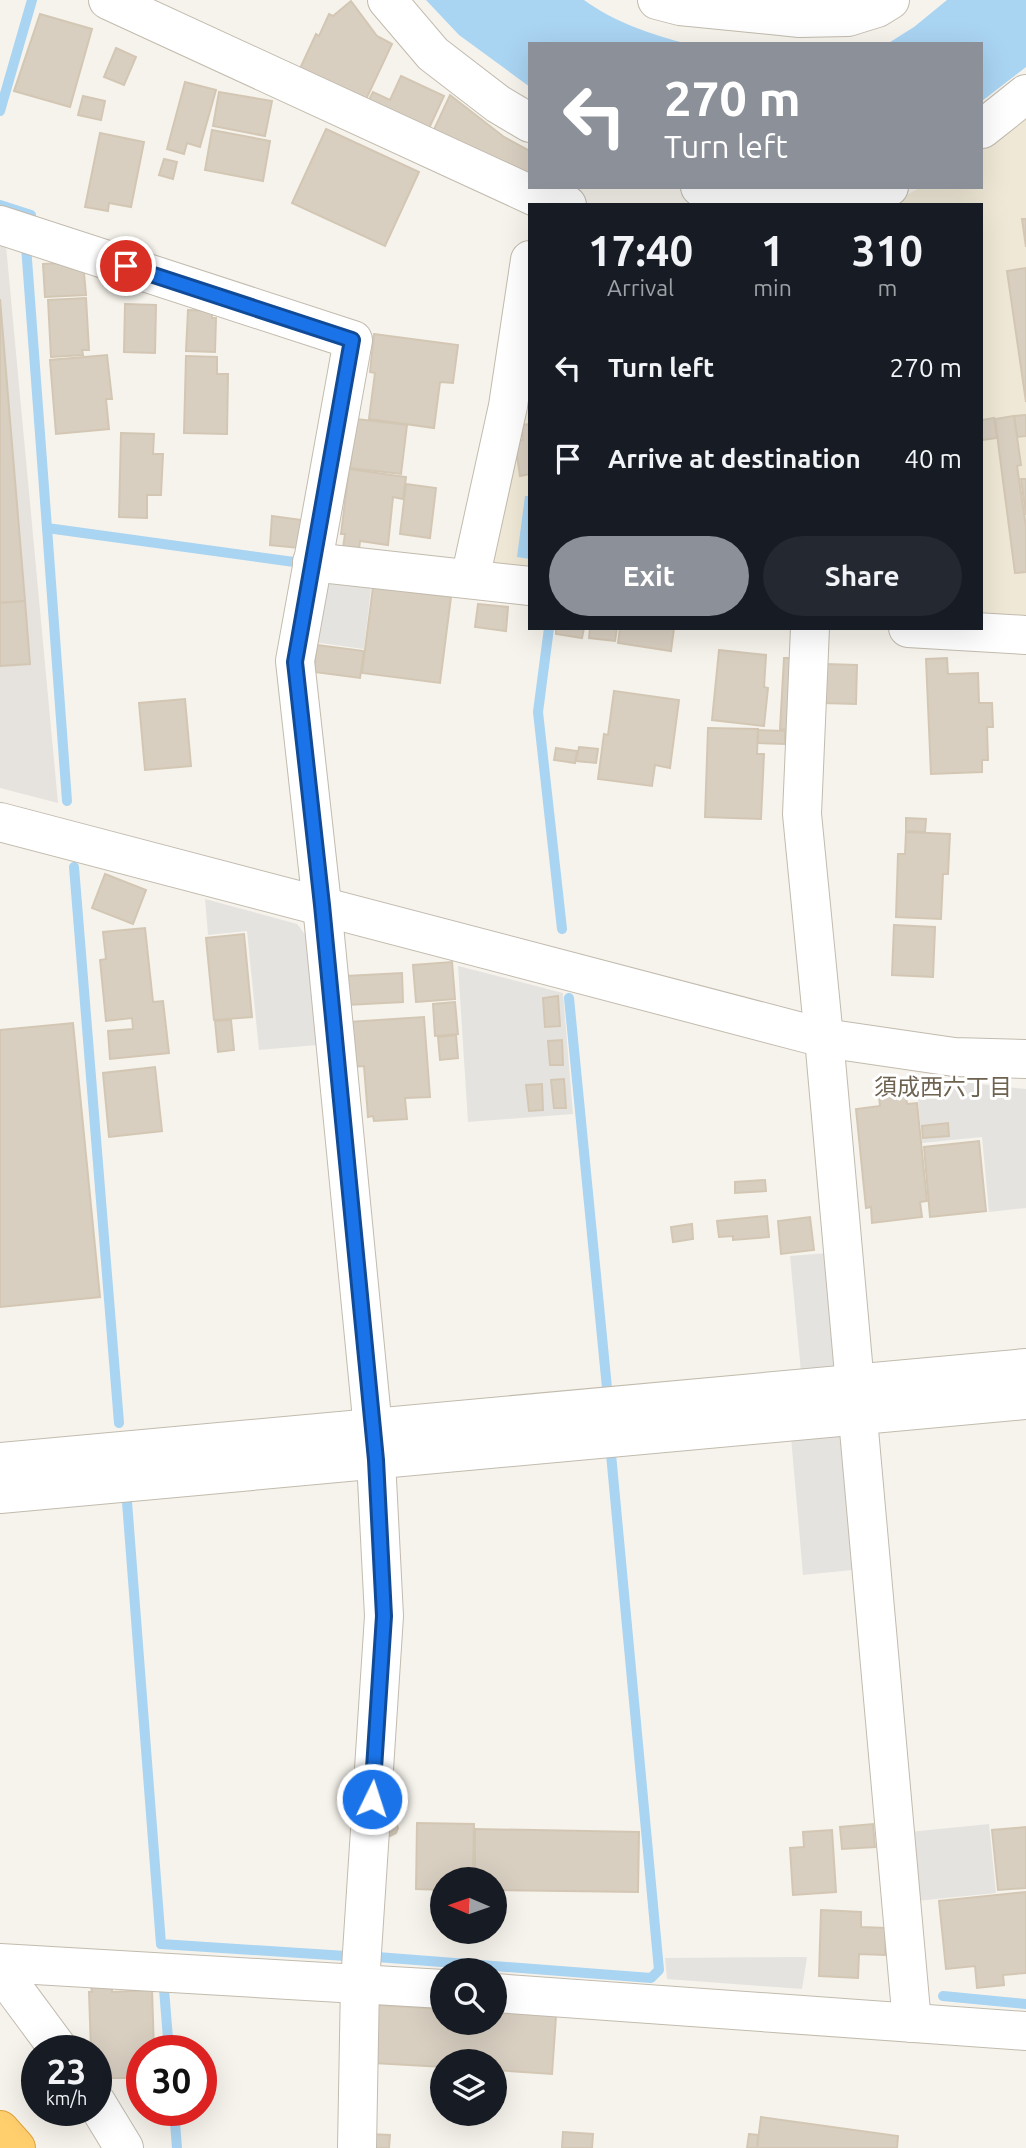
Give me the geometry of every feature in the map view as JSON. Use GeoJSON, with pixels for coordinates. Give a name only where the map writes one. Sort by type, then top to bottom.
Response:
{"type":"FeatureCollection","features":[{"type":"Feature","properties":{"kind":"highway"},"geometry":{"type":"LineString","coordinates":[[0,2130],[16,2148]]}},
{"type":"Feature","properties":{"kind":"highway"},"geometry":{"type":"LineString","coordinates":[[0,2139],[6,2148]]}},
{"type":"Feature","properties":{"kind":"street"},"geometry":{"type":"LineString","coordinates":[[108,0],[549,203]]}},
{"type":"Feature","properties":{"kind":"street"},"geometry":{"type":"LineString","coordinates":[[387,0],[433,54],[498,104],[528,122]]}},
{"type":"Feature","properties":{"kind":"street"},"geometry":{"type":"LineString","coordinates":[[657,0],[680,6],[801,9],[848,17],[877,8],[890,0]]}},
{"type":"Feature","properties":{"kind":"street"},"geometry":{"type":"LineString","coordinates":[[983,128],[1026,94]]}},
{"type":"Feature","properties":{"kind":"street"},"geometry":{"type":"LineString","coordinates":[[710,189],[776,203]]}},
{"type":"Feature","properties":{"kind":"street"},"geometry":{"type":"LineString","coordinates":[[818,203],[856,202],[885,189]]}},
{"type":"Feature","properties":{"kind":"street"},"geometry":{"type":"LineString","coordinates":[[0,225],[352,340],[295,662],[322,905],[375,1444],[384,1616],[360,1983],[357,2148]]}},
{"type":"Feature","properties":{"kind":"street"},"geometry":{"type":"LineString","coordinates":[[470,579],[508,406],[528,273]]}},
{"type":"Feature","properties":{"kind":"street"},"geometry":{"type":"LineString","coordinates":[[312,562],[528,586]]}},
{"type":"Feature","properties":{"kind":"street"},"geometry":{"type":"LineString","coordinates":[[810,630],[802,814],[912,2023]]}},
{"type":"Feature","properties":{"kind":"street"},"geometry":{"type":"LineString","coordinates":[[942,630],[1026,635]]}},
{"type":"Feature","properties":{"kind":"street"},"geometry":{"type":"LineString","coordinates":[[0,822],[824,1038],[954,1057],[1026,1059]]}},
{"type":"Feature","properties":{"kind":"street"},"geometry":{"type":"LineString","coordinates":[[856,1400],[1026,1368]]}},
{"type":"Feature","properties":{"kind":"street"},"geometry":{"type":"LineString","coordinates":[[0,1494],[375,1444],[856,1400],[1026,1400]]}},
{"type":"Feature","properties":{"kind":"street"},"geometry":{"type":"LineString","coordinates":[[0,1462],[375,1444]]}},
{"type":"Feature","properties":{"kind":"street"},"geometry":{"type":"LineString","coordinates":[[0,1963],[430,1988]]}},
{"type":"Feature","properties":{"kind":"street"},"geometry":{"type":"LineString","coordinates":[[0,1970],[48,2035]]}},
{"type":"Feature","properties":{"kind":"street"},"geometry":{"type":"LineString","coordinates":[[507,1994],[1026,2031]]}},
{"type":"Feature","properties":{"kind":"street"},"geometry":{"type":"LineString","coordinates":[[111,2126],[124,2148]]}},
{"type":"Feature","properties":{"kind":"shaded area"},"geometry":{"type":"Polygon","coordinates":[[[1026,110],[1026,628],[983,627],[983,203],[893,203],[917,189],[983,189],[983,145],[1026,110]]]}},
{"type":"Feature","properties":{"kind":"shaded area"},"geometry":{"type":"Polygon","coordinates":[[[0,234],[5,235],[58,803],[0,788],[0,234]]]}},
{"type":"Feature","properties":{"kind":"shaded area"},"geometry":{"type":"Polygon","coordinates":[[[528,310],[528,579],[489,574],[528,310]]]}},
{"type":"Feature","properties":{"kind":"shaded area"},"geometry":{"type":"Polygon","coordinates":[[[372,580],[364,649],[313,642],[320,583],[372,580]]]}},
{"type":"Feature","properties":{"kind":"shaded area"},"geometry":{"type":"Polygon","coordinates":[[[205,899],[297,924],[307,937],[317,1045],[259,1050],[247,931],[208,935],[205,899]]]}},
{"type":"Feature","properties":{"kind":"shaded area"},"geometry":{"type":"Polygon","coordinates":[[[458,966],[563,993],[573,1114],[468,1122],[458,966]]]}},
{"type":"Feature","properties":{"kind":"shaded area"},"geometry":{"type":"Polygon","coordinates":[[[916,1077],[1026,1089],[1026,1208],[989,1212],[982,1137],[922,1143],[916,1077]]]}},
{"type":"Feature","properties":{"kind":"shaded area"},"geometry":{"type":"Polygon","coordinates":[[[827,1253],[839,1369],[801,1372],[790,1256],[827,1253]]]}},
{"type":"Feature","properties":{"kind":"shaded area"},"geometry":{"type":"Polygon","coordinates":[[[845,1433],[862,1569],[803,1575],[791,1437],[845,1433]]]}},
{"type":"Feature","properties":{"kind":"shaded area"},"geometry":{"type":"Polygon","coordinates":[[[989,1824],[996,1893],[916,1901],[909,1832],[989,1824]]]}},
{"type":"Feature","properties":{"kind":"shaded area"},"geometry":{"type":"Polygon","coordinates":[[[807,1957],[802,1989],[667,1979],[665,1958],[807,1957]]]}},
{"type":"Feature","properties":{"kind":"water"},"geometry":{"type":"Polygon","coordinates":[[[426,0],[584,0],[634,27],[681,42],[528,42],[528,86],[459,35],[426,0]]]}},
{"type":"Feature","properties":{"kind":"water"},"geometry":{"type":"Polygon","coordinates":[[[947,0],[1026,0],[1026,67],[983,100],[983,42],[890,42],[947,0]]]}},
{"type":"Feature","properties":{"kind":"water"},"geometry":{"type":"Polygon","coordinates":[[[525,496],[528,496],[528,559],[517,557],[525,496]]]}},
{"type":"Feature","properties":{"kind":"building"},"geometry":{"type":"Polygon","coordinates":[[[351,1],[377,36],[392,44],[362,108],[296,77],[316,34],[319,36],[329,14],[333,16],[351,1]]]}},
{"type":"Feature","properties":{"kind":"building"},"geometry":{"type":"Polygon","coordinates":[[[40,14],[92,29],[70,107],[14,91],[40,14]]]}},
{"type":"Feature","properties":{"kind":"building"},"geometry":{"type":"Polygon","coordinates":[[[116,48],[136,57],[124,85],[104,77],[116,48]]]}},
{"type":"Feature","properties":{"kind":"building"},"geometry":{"type":"Polygon","coordinates":[[[401,76],[444,96],[425,137],[364,109],[373,92],[390,100],[401,76]]]}},
{"type":"Feature","properties":{"kind":"building"},"geometry":{"type":"Polygon","coordinates":[[[185,82],[216,90],[200,147],[187,143],[184,154],[167,149],[185,82]]]}},
{"type":"Feature","properties":{"kind":"building"},"geometry":{"type":"Polygon","coordinates":[[[219,92],[272,101],[265,136],[213,126],[219,92]]]}},
{"type":"Feature","properties":{"kind":"building"},"geometry":{"type":"Polygon","coordinates":[[[450,95],[504,137],[528,150],[528,183],[430,138],[450,95]]]}},
{"type":"Feature","properties":{"kind":"building"},"geometry":{"type":"Polygon","coordinates":[[[83,96],[105,101],[101,120],[78,115],[83,96]]]}},
{"type":"Feature","properties":{"kind":"building"},"geometry":{"type":"Polygon","coordinates":[[[326,129],[419,172],[385,246],[292,203],[326,129]]]}},
{"type":"Feature","properties":{"kind":"building"},"geometry":{"type":"Polygon","coordinates":[[[212,130],[270,141],[263,181],[205,170],[212,130]]]}},
{"type":"Feature","properties":{"kind":"building"},"geometry":{"type":"Polygon","coordinates":[[[100,133],[144,142],[131,207],[109,203],[108,211],[85,207],[100,133]]]}},
{"type":"Feature","properties":{"kind":"building"},"geometry":{"type":"Polygon","coordinates":[[[164,159],[177,162],[173,179],[159,175],[164,159]]]}},
{"type":"Feature","properties":{"kind":"building"},"geometry":{"type":"Polygon","coordinates":[[[1022,219],[1026,219],[1026,247],[1022,219]]]}},
{"type":"Feature","properties":{"kind":"building"},"geometry":{"type":"Polygon","coordinates":[[[83,262],[86,295],[45,297],[43,264],[83,262]]]}},
{"type":"Feature","properties":{"kind":"building"},"geometry":{"type":"Polygon","coordinates":[[[1026,268],[1026,402],[1007,271],[1026,268]]]}},
{"type":"Feature","properties":{"kind":"building"},"geometry":{"type":"Polygon","coordinates":[[[86,298],[89,350],[82,350],[83,355],[51,357],[48,300],[86,298]]]}},
{"type":"Feature","properties":{"kind":"building"},"geometry":{"type":"Polygon","coordinates":[[[0,299],[25,601],[0,603],[0,299]]]}},
{"type":"Feature","properties":{"kind":"building"},"geometry":{"type":"Polygon","coordinates":[[[125,304],[156,305],[155,353],[124,352],[125,304]]]}},
{"type":"Feature","properties":{"kind":"building"},"geometry":{"type":"Polygon","coordinates":[[[188,310],[212,311],[212,318],[216,318],[215,352],[186,351],[188,310]]]}},
{"type":"Feature","properties":{"kind":"building"},"geometry":{"type":"Polygon","coordinates":[[[374,334],[458,345],[453,383],[440,382],[434,428],[369,419],[375,373],[370,372],[374,334]]]}},
{"type":"Feature","properties":{"kind":"building"},"geometry":{"type":"Polygon","coordinates":[[[107,355],[112,399],[106,399],[109,429],[56,434],[50,360],[107,355]]]}},
{"type":"Feature","properties":{"kind":"building"},"geometry":{"type":"Polygon","coordinates":[[[186,356],[217,357],[217,374],[228,374],[227,434],[184,433],[186,356]]]}},
{"type":"Feature","properties":{"kind":"building"},"geometry":{"type":"Polygon","coordinates":[[[1026,415],[1026,436],[1017,437],[1014,416],[1026,415]]]}},
{"type":"Feature","properties":{"kind":"building"},"geometry":{"type":"Polygon","coordinates":[[[1014,416],[1021,465],[1017,466],[1026,527],[1026,572],[1015,573],[995,419],[1014,416]]]}},
{"type":"Feature","properties":{"kind":"building"},"geometry":{"type":"Polygon","coordinates":[[[994,418],[997,438],[983,440],[983,420],[994,418]]]}},
{"type":"Feature","properties":{"kind":"building"},"geometry":{"type":"Polygon","coordinates":[[[356,419],[407,425],[401,474],[350,468],[356,419]]]}},
{"type":"Feature","properties":{"kind":"building"},"geometry":{"type":"Polygon","coordinates":[[[528,424],[528,474],[520,476],[515,441],[523,440],[521,425],[528,424]]]}},
{"type":"Feature","properties":{"kind":"building"},"geometry":{"type":"Polygon","coordinates":[[[121,433],[154,434],[153,454],[163,454],[161,495],[147,495],[147,518],[119,517],[121,433]]]}},
{"type":"Feature","properties":{"kind":"building"},"geometry":{"type":"Polygon","coordinates":[[[349,469],[406,477],[403,499],[393,497],[388,545],[360,541],[359,550],[343,548],[345,534],[341,534],[349,469]]]}},
{"type":"Feature","properties":{"kind":"building"},"geometry":{"type":"Polygon","coordinates":[[[1021,479],[1026,479],[1026,515],[1021,479]]]}},
{"type":"Feature","properties":{"kind":"building"},"geometry":{"type":"Polygon","coordinates":[[[406,484],[436,488],[430,538],[400,534],[406,484]]]}},
{"type":"Feature","properties":{"kind":"building"},"geometry":{"type":"Polygon","coordinates":[[[272,516],[302,520],[299,548],[270,545],[272,516]]]}},
{"type":"Feature","properties":{"kind":"building"},"geometry":{"type":"Polygon","coordinates":[[[373,587],[451,597],[440,683],[362,673],[373,587]]]}},
{"type":"Feature","properties":{"kind":"building"},"geometry":{"type":"Polygon","coordinates":[[[25,601],[30,664],[0,666],[0,603],[25,601]]]}},
{"type":"Feature","properties":{"kind":"building"},"geometry":{"type":"Polygon","coordinates":[[[478,604],[508,607],[506,631],[475,627],[478,604]]]}},
{"type":"Feature","properties":{"kind":"building"},"geometry":{"type":"Polygon","coordinates":[[[556,630],[584,630],[582,638],[556,634],[556,630]]]}},
{"type":"Feature","properties":{"kind":"building"},"geometry":{"type":"Polygon","coordinates":[[[590,630],[617,630],[615,641],[589,638],[590,630]]]}},
{"type":"Feature","properties":{"kind":"building"},"geometry":{"type":"Polygon","coordinates":[[[620,630],[674,630],[671,651],[618,643],[620,630]]]}},
{"type":"Feature","properties":{"kind":"building"},"geometry":{"type":"Polygon","coordinates":[[[317,645],[364,651],[360,678],[314,672],[317,645]]]}},
{"type":"Feature","properties":{"kind":"building"},"geometry":{"type":"Polygon","coordinates":[[[719,650],[766,655],[764,687],[768,688],[764,726],[712,720],[719,650]]]}},
{"type":"Feature","properties":{"kind":"building"},"geometry":{"type":"Polygon","coordinates":[[[784,658],[797,658],[793,730],[780,729],[784,658]]]}},
{"type":"Feature","properties":{"kind":"building"},"geometry":{"type":"Polygon","coordinates":[[[947,658],[948,674],[978,673],[979,703],[992,703],[993,727],[987,727],[988,760],[982,760],[982,772],[931,774],[926,659],[947,658]]]}},
{"type":"Feature","properties":{"kind":"building"},"geometry":{"type":"Polygon","coordinates":[[[825,664],[857,665],[856,704],[823,703],[825,664]]]}},
{"type":"Feature","properties":{"kind":"building"},"geometry":{"type":"Polygon","coordinates":[[[614,691],[679,700],[670,768],[655,765],[652,786],[598,779],[604,734],[608,735],[614,691]]]}},
{"type":"Feature","properties":{"kind":"building"},"geometry":{"type":"Polygon","coordinates":[[[185,699],[191,766],[145,770],[139,703],[185,699]]]}},
{"type":"Feature","properties":{"kind":"building"},"geometry":{"type":"Polygon","coordinates":[[[708,728],[758,729],[757,754],[764,754],[761,819],[705,817],[708,728]]]}},
{"type":"Feature","properties":{"kind":"building"},"geometry":{"type":"Polygon","coordinates":[[[758,730],[785,731],[785,744],[758,743],[758,730]]]}},
{"type":"Feature","properties":{"kind":"building"},"geometry":{"type":"Polygon","coordinates":[[[579,747],[598,749],[596,763],[576,761],[579,747]]]}},
{"type":"Feature","properties":{"kind":"building"},"geometry":{"type":"Polygon","coordinates":[[[556,748],[577,751],[575,763],[554,760],[556,748]]]}},
{"type":"Feature","properties":{"kind":"building"},"geometry":{"type":"Polygon","coordinates":[[[906,818],[926,819],[925,832],[906,831],[906,818]]]}},
{"type":"Feature","properties":{"kind":"building"},"geometry":{"type":"Polygon","coordinates":[[[906,832],[950,834],[948,874],[943,874],[941,919],[896,917],[898,854],[905,854],[906,832]]]}},
{"type":"Feature","properties":{"kind":"building"},"geometry":{"type":"Polygon","coordinates":[[[105,874],[146,890],[133,924],[92,908],[105,874]]]}},
{"type":"Feature","properties":{"kind":"building"},"geometry":{"type":"Polygon","coordinates":[[[894,925],[935,927],[933,977],[892,975],[894,925]]]}},
{"type":"Feature","properties":{"kind":"building"},"geometry":{"type":"Polygon","coordinates":[[[145,928],[153,1002],[163,1001],[169,1053],[110,1059],[108,1031],[133,1029],[132,1018],[106,1021],[100,960],[106,959],[103,932],[145,928]]]}},
{"type":"Feature","properties":{"kind":"building"},"geometry":{"type":"Polygon","coordinates":[[[244,934],[252,1017],[214,1020],[206,938],[244,934]]]}},
{"type":"Feature","properties":{"kind":"building"},"geometry":{"type":"Polygon","coordinates":[[[452,962],[455,999],[416,1002],[413,965],[452,962]]]}},
{"type":"Feature","properties":{"kind":"building"},"geometry":{"type":"Polygon","coordinates":[[[402,973],[403,1002],[347,1005],[346,976],[402,973]]]}},
{"type":"Feature","properties":{"kind":"building"},"geometry":{"type":"Polygon","coordinates":[[[558,996],[560,1026],[545,1027],[543,998],[558,996]]]}},
{"type":"Feature","properties":{"kind":"building"},"geometry":{"type":"Polygon","coordinates":[[[455,1002],[458,1034],[435,1036],[433,1004],[455,1002]]]}},
{"type":"Feature","properties":{"kind":"building"},"geometry":{"type":"Polygon","coordinates":[[[424,1017],[430,1097],[405,1098],[407,1119],[374,1121],[373,1116],[368,1117],[364,1066],[352,1067],[349,1022],[424,1017]]]}},
{"type":"Feature","properties":{"kind":"building"},"geometry":{"type":"Polygon","coordinates":[[[231,1020],[234,1050],[218,1052],[215,1021],[231,1020]]]}},
{"type":"Feature","properties":{"kind":"building"},"geometry":{"type":"Polygon","coordinates":[[[73,1023],[100,1297],[0,1307],[0,1030],[73,1023]]]}},
{"type":"Feature","properties":{"kind":"building"},"geometry":{"type":"Polygon","coordinates":[[[456,1035],[458,1058],[440,1060],[438,1037],[456,1035]]]}},
{"type":"Feature","properties":{"kind":"building"},"geometry":{"type":"Polygon","coordinates":[[[562,1040],[563,1065],[550,1065],[548,1041],[562,1040]]]}},
{"type":"Feature","properties":{"kind":"building"},"geometry":{"type":"Polygon","coordinates":[[[155,1067],[162,1131],[109,1137],[103,1073],[155,1067]]]}},
{"type":"Feature","properties":{"kind":"building"},"geometry":{"type":"Polygon","coordinates":[[[564,1079],[566,1108],[554,1108],[551,1080],[564,1079]]]}},
{"type":"Feature","properties":{"kind":"building"},"geometry":{"type":"Polygon","coordinates":[[[542,1084],[543,1110],[529,1111],[526,1085],[542,1084]]]}},
{"type":"Feature","properties":{"kind":"building"},"geometry":{"type":"Polygon","coordinates":[[[906,1093],[907,1104],[917,1103],[927,1201],[920,1202],[922,1217],[872,1223],[871,1207],[866,1208],[856,1109],[880,1106],[879,1096],[906,1093]]]}},
{"type":"Feature","properties":{"kind":"building"},"geometry":{"type":"Polygon","coordinates":[[[948,1123],[949,1136],[923,1138],[922,1126],[948,1123]]]}},
{"type":"Feature","properties":{"kind":"building"},"geometry":{"type":"Polygon","coordinates":[[[979,1141],[986,1211],[930,1217],[924,1147],[979,1141]]]}},
{"type":"Feature","properties":{"kind":"building"},"geometry":{"type":"Polygon","coordinates":[[[765,1180],[766,1191],[735,1193],[735,1182],[765,1180]]]}},
{"type":"Feature","properties":{"kind":"building"},"geometry":{"type":"Polygon","coordinates":[[[767,1216],[769,1237],[733,1240],[733,1236],[719,1237],[717,1221],[767,1216]]]}},
{"type":"Feature","properties":{"kind":"building"},"geometry":{"type":"Polygon","coordinates":[[[810,1217],[814,1250],[781,1254],[778,1221],[810,1217]]]}},
{"type":"Feature","properties":{"kind":"building"},"geometry":{"type":"Polygon","coordinates":[[[692,1224],[693,1239],[673,1242],[671,1227],[692,1224]]]}},
{"type":"Feature","properties":{"kind":"building"},"geometry":{"type":"Polygon","coordinates":[[[386,1822],[396,1823],[398,1828],[396,1833],[390,1836],[385,1833],[386,1822]]]}},
{"type":"Feature","properties":{"kind":"building"},"geometry":{"type":"Polygon","coordinates":[[[417,1823],[474,1824],[473,1867],[430,1867],[430,1890],[416,1889],[417,1823]]]}},
{"type":"Feature","properties":{"kind":"building"},"geometry":{"type":"Polygon","coordinates":[[[873,1824],[875,1847],[842,1849],[840,1827],[873,1824]]]}},
{"type":"Feature","properties":{"kind":"building"},"geometry":{"type":"Polygon","coordinates":[[[1026,1827],[1026,1888],[998,1890],[992,1830],[1026,1827]]]}},
{"type":"Feature","properties":{"kind":"building"},"geometry":{"type":"Polygon","coordinates":[[[475,1829],[639,1832],[638,1892],[508,1890],[508,1867],[475,1867],[475,1829]]]}},
{"type":"Feature","properties":{"kind":"building"},"geometry":{"type":"Polygon","coordinates":[[[832,1830],[836,1892],[793,1895],[790,1848],[804,1847],[803,1832],[832,1830]]]}},
{"type":"Feature","properties":{"kind":"building"},"geometry":{"type":"Polygon","coordinates":[[[1026,1892],[1026,1973],[1003,1975],[1004,1985],[977,1988],[975,1966],[946,1969],[939,1901],[1026,1892]]]}},
{"type":"Feature","properties":{"kind":"building"},"geometry":{"type":"Polygon","coordinates":[[[821,1910],[861,1912],[861,1927],[886,1928],[885,1955],[859,1954],[858,1978],[819,1976],[821,1910]]]}},
{"type":"Feature","properties":{"kind":"building"},"geometry":{"type":"Polygon","coordinates":[[[112,1985],[112,1992],[152,1990],[153,2035],[126,2035],[126,2078],[112,2078],[112,2035],[90,2035],[91,1986],[112,1985]]]}},
{"type":"Feature","properties":{"kind":"building"},"geometry":{"type":"Polygon","coordinates":[[[377,2005],[430,2008],[430,2035],[507,2035],[507,2013],[556,2016],[552,2074],[507,2071],[507,2049],[430,2049],[430,2066],[374,2063],[377,2005]]]}},
{"type":"Feature","properties":{"kind":"building"},"geometry":{"type":"Polygon","coordinates":[[[761,2117],[898,2136],[897,2148],[757,2148],[761,2117]]]}},
{"type":"Feature","properties":{"kind":"building"},"geometry":{"type":"Polygon","coordinates":[[[563,2132],[593,2134],[592,2148],[562,2148],[563,2132]]]}},
{"type":"Feature","properties":{"kind":"building"},"geometry":{"type":"Polygon","coordinates":[[[369,2134],[390,2135],[389,2148],[368,2148],[369,2134]]]}},
{"type":"Feature","properties":{"kind":"building"},"geometry":{"type":"Polygon","coordinates":[[[749,2134],[758,2135],[757,2148],[747,2148],[749,2134]]]}},
{"type":"Feature","properties":{"kind":"waterway"},"geometry":{"type":"LineString","coordinates":[[0,111],[32,0]]}},
{"type":"Feature","properties":{"kind":"waterway"},"geometry":{"type":"LineString","coordinates":[[0,205],[31,215]]}},
{"type":"Feature","properties":{"kind":"waterway"},"geometry":{"type":"LineString","coordinates":[[26,246],[47,528],[294,562]]}},
{"type":"Feature","properties":{"kind":"waterway"},"geometry":{"type":"LineString","coordinates":[[47,528],[67,801]]}},
{"type":"Feature","properties":{"kind":"waterway"},"geometry":{"type":"LineString","coordinates":[[549,630],[538,712],[562,929]]}},
{"type":"Feature","properties":{"kind":"waterway"},"geometry":{"type":"LineString","coordinates":[[74,867],[119,1423]]}},
{"type":"Feature","properties":{"kind":"waterway"},"geometry":{"type":"LineString","coordinates":[[569,998],[607,1388]]}},
{"type":"Feature","properties":{"kind":"waterway"},"geometry":{"type":"LineString","coordinates":[[377,1957],[651,1978],[659,1970],[611,1454]]}},
{"type":"Feature","properties":{"kind":"waterway"},"geometry":{"type":"LineString","coordinates":[[127,1502],[161,1944],[346,1956]]}},
{"type":"Feature","properties":{"kind":"waterway"},"geometry":{"type":"LineString","coordinates":[[164,1989],[168,2035]]}},
{"type":"Feature","properties":{"kind":"waterway"},"geometry":{"type":"LineString","coordinates":[[943,1996],[1026,2004]]}},
{"type":"Feature","properties":{"kind":"waterway"},"geometry":{"type":"LineString","coordinates":[[175,2126],[177,2148]]}},
{"type":"Feature","properties":{"kind":"district","name":"須成西六丁目"},"geometry":{"type":"Point","coordinates":[943,1086]}},
{"type":"Feature","properties":{"kind":"route"},"geometry":{"type":"LineString","coordinates":[[126,266],[352,340],[295,662],[322,905],[376,1460],[384,1616],[372,1799]]}}]}
